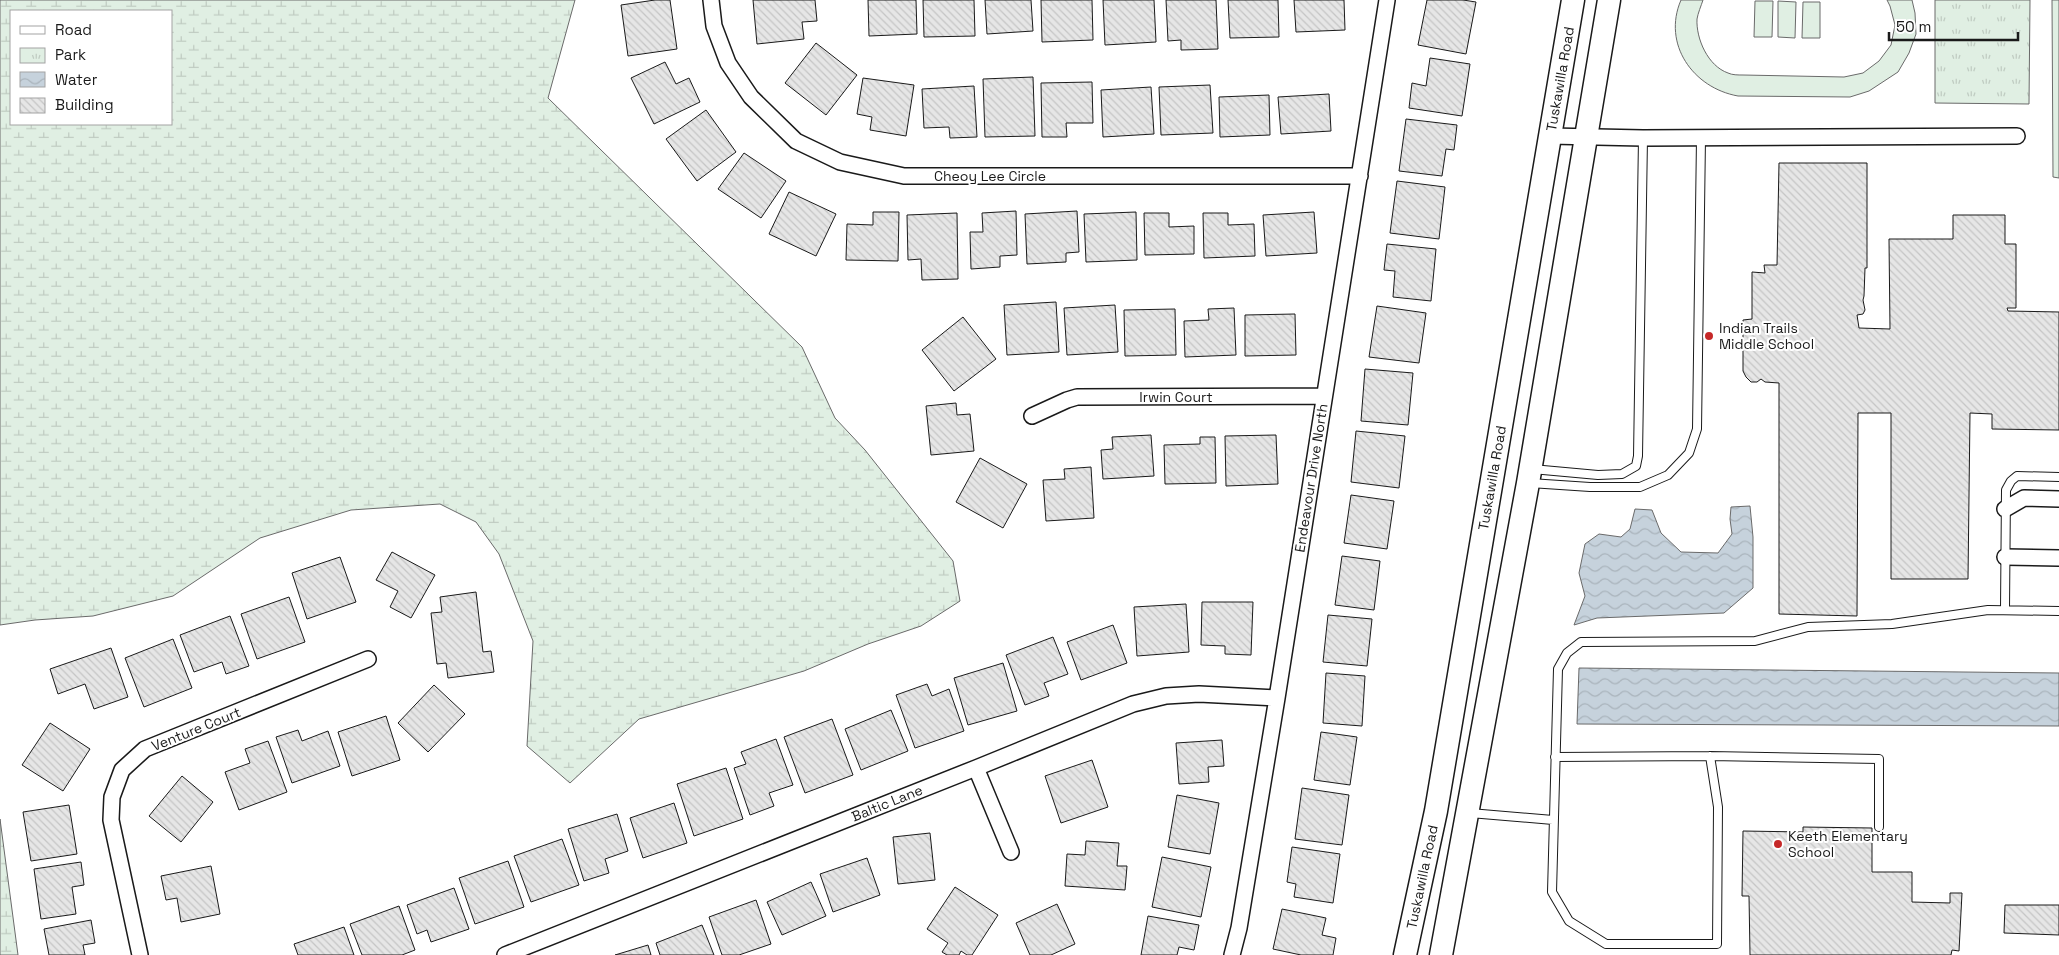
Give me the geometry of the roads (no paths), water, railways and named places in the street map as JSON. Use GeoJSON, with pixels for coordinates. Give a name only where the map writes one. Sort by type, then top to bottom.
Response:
{"type":"FeatureCollection","features":[{"type":"Feature","properties":{"kind":"main road","name":"Tuskawilla Road"},"geometry":{"type":"LineString","coordinates":[[1405,955],[1436,811],[1573,0]]}},
{"type":"Feature","properties":{"kind":"main road"},"geometry":{"type":"LineString","coordinates":[[1441,955],[1529,476],[1609,0]]}},
{"type":"Feature","properties":{"kind":"main road"},"geometry":{"type":"LineString","coordinates":[[1436,811],[1468,813]]}},
{"type":"Feature","properties":{"kind":"street","name":"Cheoy Lee Circle"},"geometry":{"type":"LineString","coordinates":[[711,0],[714,26],[728,63],[751,97],[796,140],[840,162],[904,176],[1360,176]]}},
{"type":"Feature","properties":{"kind":"street","name":"Endeavour Drive North"},"geometry":{"type":"LineString","coordinates":[[1232,955],[1239,928],[1277,698],[1387,0]]}},
{"type":"Feature","properties":{"kind":"street"},"geometry":{"type":"LineString","coordinates":[[1550,136],[1643,138],[2017,136]]}},
{"type":"Feature","properties":{"kind":"street","name":"Irwin Court"},"geometry":{"type":"LineString","coordinates":[[1032,416],[1071,398],[1078,397],[1324,396]]}},
{"type":"Feature","properties":{"kind":"street"},"geometry":{"type":"LineString","coordinates":[[2005,509],[2024,498],[2059,499]]}},
{"type":"Feature","properties":{"kind":"street"},"geometry":{"type":"LineString","coordinates":[[2005,557],[2059,558]]}},
{"type":"Feature","properties":{"kind":"street","name":"Venture Court"},"geometry":{"type":"LineString","coordinates":[[140,955],[112,820],[112,797],[122,770],[145,749],[368,659]]}},
{"type":"Feature","properties":{"kind":"street","name":"Baltic Lane"},"geometry":{"type":"LineString","coordinates":[[505,955],[1133,704],[1166,696],[1199,694],[1277,698]]}},
{"type":"Feature","properties":{"kind":"street"},"geometry":{"type":"LineString","coordinates":[[976,768],[1011,852]]}},
{"type":"Feature","properties":{"kind":"lane"},"geometry":{"type":"LineString","coordinates":[[1529,476],[1622,474],[1636,466],[1638,456],[1643,138]]}},
{"type":"Feature","properties":{"kind":"lane"},"geometry":{"type":"LineString","coordinates":[[1529,476],[1590,487],[1640,487],[1668,475],[1689,454],[1697,429],[1701,138]]}},
{"type":"Feature","properties":{"kind":"lane"},"geometry":{"type":"LineString","coordinates":[[2005,610],[2006,490],[2011,481],[2017,476],[2059,477]]}},
{"type":"Feature","properties":{"kind":"lane"},"geometry":{"type":"LineString","coordinates":[[1710,756],[1718,807],[1717,944],[1606,944],[1569,921],[1552,892],[1558,669],[1567,653],[1581,642],[1755,642],[1808,627],[1892,624],[1988,610],[2059,611]]}},
{"type":"Feature","properties":{"kind":"lane"},"geometry":{"type":"LineString","coordinates":[[1555,757],[1710,756],[1879,759],[1878,827]]}},
{"type":"Feature","properties":{"kind":"lane"},"geometry":{"type":"LineString","coordinates":[[1468,813],[1553,820]]}},
{"type":"Feature","properties":{"kind":"water"},"geometry":{"type":"Polygon","coordinates":[[[1750,506],[1753,537],[1753,588],[1724,613],[1597,618],[1574,625],[1585,596],[1579,573],[1585,544],[1599,534],[1621,537],[1630,529],[1635,509],[1652,510],[1661,533],[1681,552],[1718,553],[1732,534],[1731,507],[1750,506]]]}},
{"type":"Feature","properties":{"kind":"water"},"geometry":{"type":"Polygon","coordinates":[[[1579,668],[2059,673],[2059,726],[1577,724],[1579,668]]]}},
{"type":"Feature","properties":{"kind":"place","name":"Indian Trails Middle School"},"geometry":{"type":"Point","coordinates":[1709,336]}},
{"type":"Feature","properties":{"kind":"place","name":"Keeth Elementary School"},"geometry":{"type":"Point","coordinates":[1778,844]}}]}
